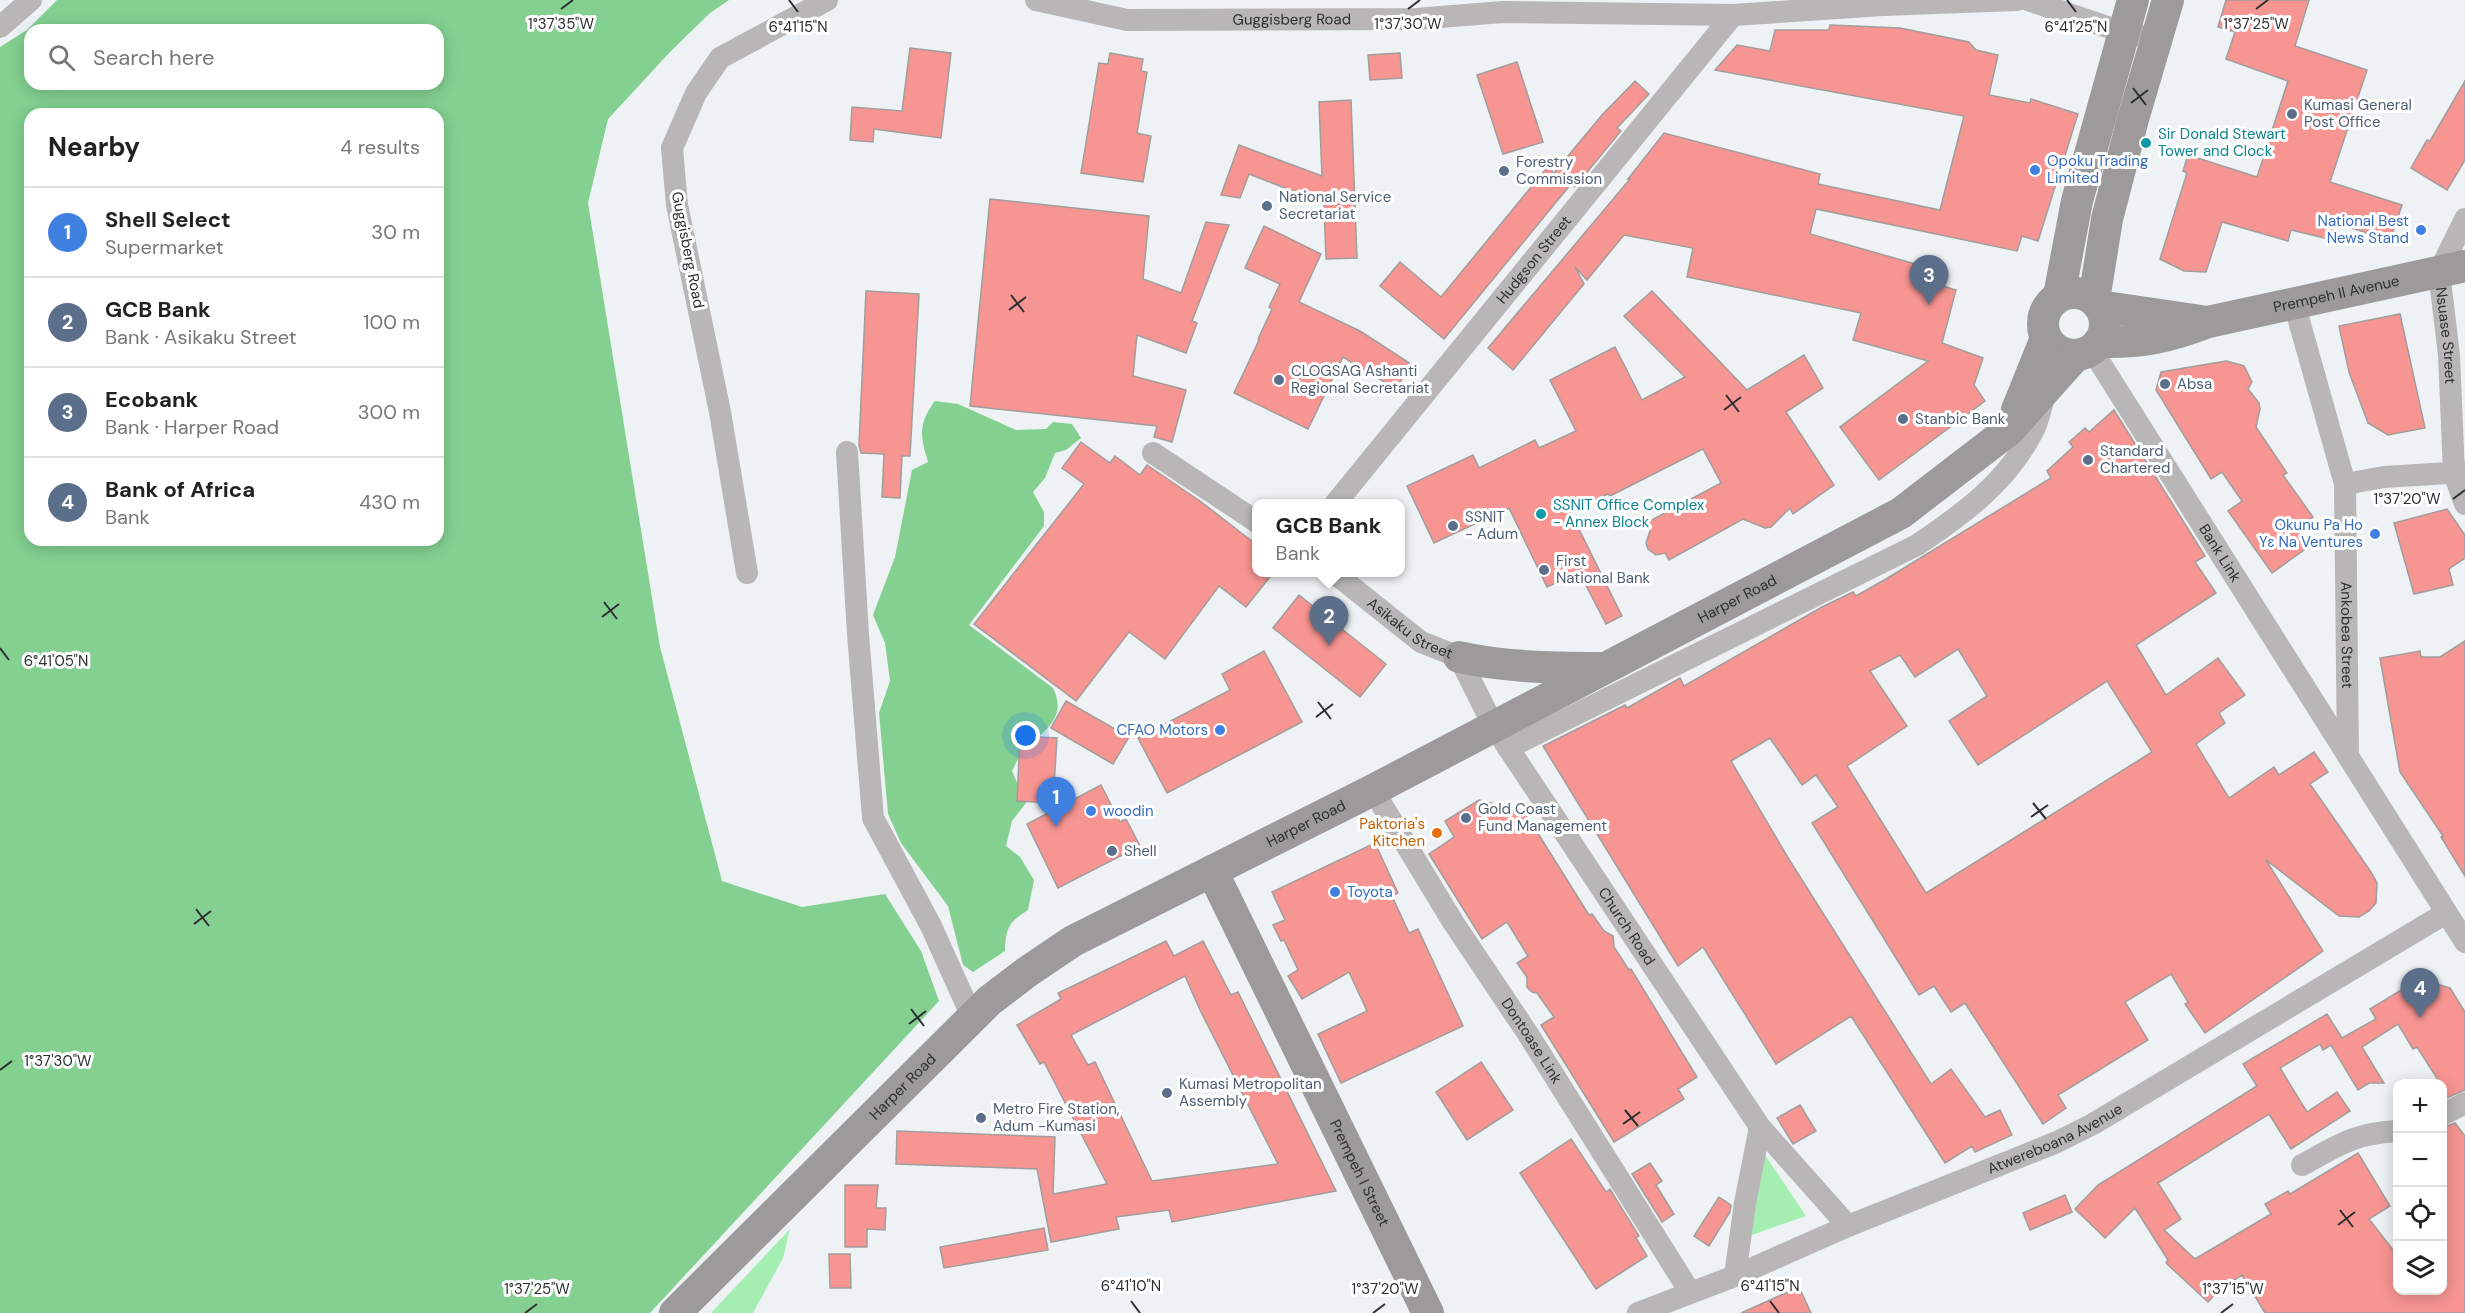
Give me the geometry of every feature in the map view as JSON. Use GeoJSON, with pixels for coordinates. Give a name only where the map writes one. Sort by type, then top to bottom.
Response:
{"type":"FeatureCollection","features":[{"type":"Feature","properties":{"kind":"street"},"geometry":{"type":"LineString","coordinates":[[0,27],[31,0]]}},
{"type":"Feature","properties":{"kind":"street","name":"Guggisberg Road"},"geometry":{"type":"LineString","coordinates":[[747,573],[720,412],[677,205],[672,148],[696,93],[720,58],[827,0]]}},
{"type":"Feature","properties":{"kind":"street","name":"Guggisberg Road"},"geometry":{"type":"LineString","coordinates":[[1036,0],[1127,20],[1415,19],[1503,6],[1733,15],[1821,4],[2017,0]]}},
{"type":"Feature","properties":{"kind":"street"},"geometry":{"type":"LineString","coordinates":[[2028,0],[2122,32],[2157,39]]}},
{"type":"Feature","properties":{"kind":"street"},"geometry":{"type":"LineString","coordinates":[[2059,296],[2077,201],[2122,32],[2133,0]]}},
{"type":"Feature","properties":{"kind":"street"},"geometry":{"type":"LineString","coordinates":[[2096,303],[2107,219],[2168,0]]}},
{"type":"Feature","properties":{"kind":"street","name":"Hudgson Street"},"geometry":{"type":"LineString","coordinates":[[1339,499],[1733,15]]}},
{"type":"Feature","properties":{"kind":"street"},"geometry":{"type":"LineString","coordinates":[[2452,269],[2465,219]]}},
{"type":"Feature","properties":{"kind":"street","name":"Prempeh II Avenue"},"geometry":{"type":"LineString","coordinates":[[2089,349],[2148,341],[2184,332],[2208,322],[2452,269]]}},
{"type":"Feature","properties":{"kind":"street","name":"Nsuase Street"},"geometry":{"type":"LineString","coordinates":[[2452,269],[2449,355],[2459,473],[2465,504]]}},
{"type":"Feature","properties":{"kind":"street"},"geometry":{"type":"LineString","coordinates":[[2077,292],[2096,303],[2104,317],[2104,330],[2089,349],[2064,354],[2053,348],[2046,338],[2043,319],[2051,302],[2059,296],[2077,292]]}},
{"type":"Feature","properties":{"kind":"street","name":"Prempeh II Avenue"},"geometry":{"type":"LineString","coordinates":[[2096,303],[2208,322]]}},
{"type":"Feature","properties":{"kind":"street","name":"Ankobea Street"},"geometry":{"type":"LineString","coordinates":[[2294,303],[2345,484],[2348,756]]}},
{"type":"Feature","properties":{"kind":"street"},"geometry":{"type":"LineString","coordinates":[[2009,430],[2046,338]]}},
{"type":"Feature","properties":{"kind":"street","name":"Harper Road"},"geometry":{"type":"LineString","coordinates":[[675,1313],[989,1001],[1027,972],[1073,941],[1373,790],[1501,736],[1604,668],[1901,513],[2009,430],[2046,389],[2089,349]]}},
{"type":"Feature","properties":{"kind":"street","name":"Bank Link"},"geometry":{"type":"LineString","coordinates":[[2089,349],[2348,756]]}},
{"type":"Feature","properties":{"kind":"street"},"geometry":{"type":"LineString","coordinates":[[1501,736],[1818,596],[1926,540],[1979,500],[2014,461],[2033,432],[2046,389]]}},
{"type":"Feature","properties":{"kind":"street"},"geometry":{"type":"LineString","coordinates":[[847,452],[858,634],[873,818],[931,926],[973,1019]]}},
{"type":"Feature","properties":{"kind":"street"},"geometry":{"type":"LineString","coordinates":[[1153,453],[1252,519]]}},
{"type":"Feature","properties":{"kind":"street"},"geometry":{"type":"LineString","coordinates":[[2345,484],[2384,477],[2459,473]]}},
{"type":"Feature","properties":{"kind":"street","name":"Asikaku Street"},"geometry":{"type":"LineString","coordinates":[[1338,577],[1421,642],[1459,657],[1501,736]]}},
{"type":"Feature","properties":{"kind":"street"},"geometry":{"type":"LineString","coordinates":[[1459,657],[1489,663],[1550,668],[1604,668]]}},
{"type":"Feature","properties":{"kind":"street","name":"Church Road"},"geometry":{"type":"LineString","coordinates":[[1501,736],[1760,1127],[1848,1226]]}},
{"type":"Feature","properties":{"kind":"street"},"geometry":{"type":"LineString","coordinates":[[2348,756],[2465,942]]}},
{"type":"Feature","properties":{"kind":"street","name":"Dontoase Link"},"geometry":{"type":"LineString","coordinates":[[1373,790],[1453,922],[1528,1034],[1690,1292]]}},
{"type":"Feature","properties":{"kind":"street","name":"Prempeh I Street"},"geometry":{"type":"LineString","coordinates":[[1212,871],[1428,1313]]}},
{"type":"Feature","properties":{"kind":"street","name":"Atwereboana Avenue"},"geometry":{"type":"LineString","coordinates":[[1638,1313],[1735,1276],[1848,1226],[2057,1142],[2093,1124],[2446,913]]}},
{"type":"Feature","properties":{"kind":"street"},"geometry":{"type":"LineString","coordinates":[[2447,1112],[2465,1103]]}},
{"type":"Feature","properties":{"kind":"street"},"geometry":{"type":"LineString","coordinates":[[1735,1276],[1745,1203],[1760,1127]]}},
{"type":"Feature","properties":{"kind":"street"},"geometry":{"type":"LineString","coordinates":[[2302,1165],[2354,1137],[2371,1132],[2393,1131]]}},
{"type":"Feature","properties":{"kind":"green space"},"geometry":{"type":"Polygon","coordinates":[[[57,0],[729,0],[710,13],[670,52],[608,119],[588,203],[660,647],[722,881],[802,907],[885,894],[921,951],[939,1001],[650,1313],[0,1313],[0,47],[24,32],[24,90],[444,90],[444,24],[33,24],[57,0]]]}},
{"type":"Feature","properties":{"kind":"green space"},"geometry":{"type":"Polygon","coordinates":[[[935,401],[958,404],[1016,430],[1046,429],[1053,422],[1072,424],[1081,438],[1066,450],[1055,453],[1045,478],[1033,492],[1044,512],[1044,526],[969,625],[1053,688],[1058,708],[1052,723],[1022,752],[1012,771],[1026,803],[1012,821],[1006,846],[1020,857],[1034,880],[1028,910],[1009,927],[1005,951],[973,972],[963,965],[948,906],[901,843],[888,814],[879,713],[890,681],[885,643],[873,615],[895,557],[912,470],[928,462],[922,430],[929,409],[935,401]]]}},
{"type":"Feature","properties":{"kind":"green space"},"geometry":{"type":"Polygon","coordinates":[[[1763,1152],[1806,1216],[1749,1236],[1763,1152]]]}},
{"type":"Feature","properties":{"kind":"green space"},"geometry":{"type":"Polygon","coordinates":[[[790,1229],[783,1258],[753,1313],[711,1313],[790,1229]]]}},
{"type":"Feature","properties":{"kind":"building"},"geometry":{"type":"Polygon","coordinates":[[[2226,0],[2309,0],[2295,46],[2367,70],[2330,182],[2402,205],[2390,241],[2337,223],[2333,240],[2291,230],[2288,241],[2222,222],[2206,272],[2184,271],[2160,259],[2187,173],[2183,171],[2188,155],[2257,177],[2288,81],[2226,59],[2235,32],[2218,27],[2226,0]]]}},
{"type":"Feature","properties":{"kind":"building"},"geometry":{"type":"Polygon","coordinates":[[[1830,25],[1900,28],[1969,42],[1976,50],[1998,55],[1989,95],[2030,103],[2031,99],[2078,114],[2038,241],[2022,236],[2017,251],[1816,209],[1810,234],[1947,273],[1943,286],[1956,290],[1942,343],[1983,358],[1974,385],[1985,401],[1879,480],[1840,427],[1928,361],[1853,340],[1861,313],[1687,277],[1693,248],[1624,235],[1587,280],[1575,267],[1584,284],[1513,370],[1488,348],[1630,179],[1628,179],[1664,133],[1820,174],[1818,184],[1940,210],[1964,116],[1715,70],[1737,45],[1770,51],[1775,30],[1829,30],[1830,25]]]}},
{"type":"Feature","properties":{"kind":"building"},"geometry":{"type":"Polygon","coordinates":[[[910,48],[951,53],[941,138],[874,129],[873,142],[850,140],[852,107],[902,111],[910,48]]]}},
{"type":"Feature","properties":{"kind":"building"},"geometry":{"type":"Polygon","coordinates":[[[1110,53],[1143,59],[1141,71],[1147,72],[1137,133],[1151,136],[1143,182],[1081,173],[1099,63],[1108,64],[1110,53]]]}},
{"type":"Feature","properties":{"kind":"building"},"geometry":{"type":"Polygon","coordinates":[[[1400,53],[1402,78],[1370,80],[1368,55],[1400,53]]]}},
{"type":"Feature","properties":{"kind":"building"},"geometry":{"type":"Polygon","coordinates":[[[1517,62],[1543,142],[1503,154],[1477,75],[1517,62]]]}},
{"type":"Feature","properties":{"kind":"building"},"geometry":{"type":"Polygon","coordinates":[[[1635,81],[1649,94],[1617,128],[1621,131],[1575,187],[1571,184],[1444,339],[1380,286],[1400,262],[1441,297],[1550,164],[1553,174],[1602,115],[1635,81]]]}},
{"type":"Feature","properties":{"kind":"building"},"geometry":{"type":"Polygon","coordinates":[[[2465,81],[2465,160],[2447,190],[2411,168],[2427,140],[2430,141],[2465,81]]]}},
{"type":"Feature","properties":{"kind":"building"},"geometry":{"type":"Polygon","coordinates":[[[1351,100],[1357,258],[1326,259],[1324,203],[1249,174],[1240,198],[1221,195],[1239,145],[1322,176],[1319,102],[1351,100]]]}},
{"type":"Feature","properties":{"kind":"building"},"geometry":{"type":"Polygon","coordinates":[[[990,199],[1149,216],[1143,279],[1181,293],[1206,222],[1229,225],[1192,321],[1197,323],[1186,353],[1137,335],[1133,376],[1186,390],[1172,442],[1154,437],[1157,426],[970,406],[990,199]]]}},
{"type":"Feature","properties":{"kind":"building"},"geometry":{"type":"Polygon","coordinates":[[[1264,226],[1321,254],[1299,302],[1360,331],[1411,364],[1396,389],[1343,357],[1308,429],[1234,393],[1259,340],[1272,309],[1269,307],[1280,284],[1245,268],[1264,226]]]}},
{"type":"Feature","properties":{"kind":"building"},"geometry":{"type":"Polygon","coordinates":[[[866,291],[919,294],[910,456],[902,456],[900,498],[882,497],[884,454],[861,453],[859,445],[866,291]]]}},
{"type":"Feature","properties":{"kind":"building"},"geometry":{"type":"Polygon","coordinates":[[[1652,291],[1747,390],[1804,355],[1823,388],[1786,412],[1834,485],[1793,514],[1790,508],[1771,527],[1765,528],[1743,519],[1669,560],[1665,553],[1656,555],[1648,549],[1646,543],[1651,528],[1648,522],[1721,483],[1703,449],[1610,496],[1608,494],[1570,511],[1622,616],[1606,624],[1579,572],[1547,587],[1509,508],[1434,543],[1407,486],[1473,455],[1479,468],[1535,440],[1539,448],[1576,431],[1550,380],[1615,347],[1642,400],[1685,377],[1624,316],[1652,291]]]}},
{"type":"Feature","properties":{"kind":"building"},"geometry":{"type":"Polygon","coordinates":[[[2400,314],[2425,428],[2388,435],[2368,423],[2349,372],[2339,326],[2400,314]]]}},
{"type":"Feature","properties":{"kind":"building"},"geometry":{"type":"Polygon","coordinates":[[[2226,361],[2244,366],[2252,382],[2248,389],[2259,403],[2256,427],[2287,473],[2283,475],[2313,517],[2299,528],[2311,545],[2272,573],[2228,511],[2242,501],[2222,472],[2211,479],[2156,390],[2161,372],[2226,361]]]}},
{"type":"Feature","properties":{"kind":"building"},"geometry":{"type":"Polygon","coordinates":[[[2114,410],[2205,556],[2195,562],[2216,593],[2136,645],[2166,695],[2218,658],[2245,695],[2219,713],[2225,723],[2196,744],[2229,798],[2274,767],[2279,775],[2314,752],[2328,772],[2310,784],[2371,872],[2377,883],[2376,903],[2359,917],[2339,916],[2266,860],[2323,951],[2205,1033],[2185,1004],[2188,1002],[2171,974],[2125,1002],[2148,1040],[2058,1095],[2066,1108],[2043,1124],[1965,1003],[1951,1012],[1934,986],[1919,995],[1812,823],[1838,807],[1816,775],[1802,785],[1770,738],[1731,761],[1790,861],[1931,1084],[1951,1069],[1985,1117],[2000,1110],[2012,1135],[1975,1152],[1972,1146],[1945,1163],[1851,1016],[1776,1064],[1703,947],[1678,966],[1543,746],[1625,705],[1627,708],[1680,678],[1684,686],[1822,607],[1853,592],[1856,596],[1886,579],[2051,478],[2047,471],[2073,447],[2069,442],[2085,428],[2089,432],[2114,410]],[[1958,649],[1915,677],[1900,655],[1870,671],[1907,726],[1847,766],[1926,893],[2152,752],[2107,681],[1978,765],[1949,721],[1987,696],[1958,649]]]}},
{"type":"Feature","properties":{"kind":"building"},"geometry":{"type":"Polygon","coordinates":[[[1081,442],[1110,463],[1115,456],[1140,475],[1147,465],[1200,501],[1252,541],[1252,577],[1270,577],[1246,607],[1219,586],[1165,659],[1129,632],[1076,701],[974,624],[1084,484],[1062,468],[1081,442]]]}},
{"type":"Feature","properties":{"kind":"building"},"geometry":{"type":"Polygon","coordinates":[[[2447,509],[2465,535],[2465,558],[2449,569],[2453,585],[2414,594],[2394,523],[2447,509]]]}},
{"type":"Feature","properties":{"kind":"building"},"geometry":{"type":"Polygon","coordinates":[[[1299,595],[1386,664],[1360,697],[1273,628],[1299,595]]]}},
{"type":"Feature","properties":{"kind":"building"},"geometry":{"type":"Polygon","coordinates":[[[2465,641],[2465,876],[2441,837],[2443,836],[2400,772],[2380,658],[2420,651],[2421,657],[2440,657],[2465,641]]]}},
{"type":"Feature","properties":{"kind":"building","name":"CFAO Motors"},"geometry":{"type":"Polygon","coordinates":[[[1264,651],[1302,722],[1167,793],[1138,738],[1230,690],[1222,674],[1264,651]]]}},
{"type":"Feature","properties":{"kind":"building"},"geometry":{"type":"Polygon","coordinates":[[[1066,701],[1129,737],[1113,764],[1051,728],[1066,701]]]}},
{"type":"Feature","properties":{"kind":"building"},"geometry":{"type":"Polygon","coordinates":[[[1020,736],[1057,738],[1053,803],[1017,801],[1020,736]]]}},
{"type":"Feature","properties":{"kind":"building"},"geometry":{"type":"Polygon","coordinates":[[[1101,785],[1120,822],[1126,819],[1140,846],[1058,888],[1027,824],[1101,785]]]}},
{"type":"Feature","properties":{"kind":"building"},"geometry":{"type":"Polygon","coordinates":[[[1479,800],[1524,811],[1589,915],[1592,914],[1604,931],[1613,936],[1614,947],[1629,970],[1631,969],[1697,1077],[1678,1089],[1684,1099],[1614,1142],[1541,1025],[1554,1017],[1537,993],[1527,987],[1527,977],[1517,963],[1528,956],[1507,922],[1482,939],[1429,854],[1454,837],[1445,821],[1479,800]]]}},
{"type":"Feature","properties":{"kind":"building"},"geometry":{"type":"Polygon","coordinates":[[[1375,843],[1398,893],[1392,896],[1409,933],[1418,929],[1463,1026],[1341,1083],[1318,1034],[1367,1011],[1349,972],[1302,999],[1288,976],[1298,970],[1284,940],[1281,941],[1273,925],[1285,920],[1272,892],[1375,843]]]}},
{"type":"Feature","properties":{"kind":"building"},"geometry":{"type":"Polygon","coordinates":[[[1166,941],[1174,956],[1203,941],[1231,995],[1238,992],[1336,1191],[1172,1222],[1169,1210],[1116,1217],[1119,1229],[1051,1242],[1037,1169],[896,1164],[897,1131],[1055,1137],[1053,1194],[1107,1184],[1044,1062],[1040,1064],[1017,1025],[1061,999],[1058,993],[1166,941]],[[1185,976],[1071,1035],[1088,1065],[1095,1062],[1152,1181],[1278,1164],[1185,976]]]}},
{"type":"Feature","properties":{"kind":"building"},"geometry":{"type":"Polygon","coordinates":[[[2419,979],[2450,988],[2465,1012],[2465,1090],[2447,1098],[2447,1079],[2437,1079],[2417,1047],[2413,1049],[2398,1024],[2362,1047],[2384,1083],[2369,1083],[2358,1090],[2331,1045],[2323,1050],[2320,1044],[2280,1068],[2307,1112],[2337,1092],[2350,1111],[2291,1149],[2269,1114],[2158,1183],[2181,1219],[2164,1230],[2195,1259],[2271,1214],[2265,1204],[2288,1191],[2290,1194],[2358,1153],[2390,1206],[2369,1219],[2393,1250],[2393,1295],[2447,1295],[2447,1126],[2455,1123],[2465,1136],[2465,1313],[2265,1313],[2242,1275],[2219,1290],[2208,1302],[2166,1263],[2168,1260],[2135,1208],[2105,1238],[2075,1209],[2098,1185],[2257,1086],[2243,1064],[2327,1014],[2342,1038],[2376,1019],[2370,1009],[2419,979]]]}},
{"type":"Feature","properties":{"kind":"building"},"geometry":{"type":"Polygon","coordinates":[[[1481,1062],[1513,1110],[1467,1140],[1436,1092],[1481,1062]]]}},
{"type":"Feature","properties":{"kind":"building"},"geometry":{"type":"Polygon","coordinates":[[[1800,1105],[1816,1131],[1793,1144],[1777,1118],[1800,1105]]]}},
{"type":"Feature","properties":{"kind":"building"},"geometry":{"type":"Polygon","coordinates":[[[1571,1139],[1606,1192],[1610,1189],[1639,1236],[1636,1238],[1647,1256],[1596,1289],[1520,1173],[1571,1139]]]}},
{"type":"Feature","properties":{"kind":"building"},"geometry":{"type":"Polygon","coordinates":[[[1650,1163],[1662,1181],[1656,1185],[1674,1214],[1662,1222],[1632,1174],[1650,1163]]]}},
{"type":"Feature","properties":{"kind":"building"},"geometry":{"type":"Polygon","coordinates":[[[845,1185],[878,1185],[876,1208],[886,1208],[885,1230],[867,1229],[867,1247],[845,1247],[845,1185]]]}},
{"type":"Feature","properties":{"kind":"building"},"geometry":{"type":"Polygon","coordinates":[[[2065,1195],[2072,1212],[2030,1230],[2023,1213],[2065,1195]]]}},
{"type":"Feature","properties":{"kind":"building"},"geometry":{"type":"Polygon","coordinates":[[[1719,1197],[1731,1205],[1730,1212],[1709,1246],[1694,1236],[1719,1197]]]}},
{"type":"Feature","properties":{"kind":"building"},"geometry":{"type":"Polygon","coordinates":[[[1044,1228],[1048,1250],[944,1268],[940,1247],[1044,1228]]]}},
{"type":"Feature","properties":{"kind":"building"},"geometry":{"type":"Polygon","coordinates":[[[829,1254],[850,1254],[851,1288],[830,1288],[829,1254]]]}},
{"type":"Feature","properties":{"kind":"building"},"geometry":{"type":"Polygon","coordinates":[[[1799,1287],[1811,1313],[1741,1313],[1799,1287]]]}},
{"type":"Feature","properties":{"kind":"place","name":"Kumasi General Post Office"},"geometry":{"type":"Point","coordinates":[2292,114]}},
{"type":"Feature","properties":{"kind":"place","name":"Sir Donald Stewart Tower and Clock"},"geometry":{"type":"Point","coordinates":[2146,143]}},
{"type":"Feature","properties":{"kind":"place","name":"Opoku Trading Limited"},"geometry":{"type":"Point","coordinates":[2035,170]}},
{"type":"Feature","properties":{"kind":"place","name":"Forestry Commission"},"geometry":{"type":"Point","coordinates":[1504,171]}},
{"type":"Feature","properties":{"kind":"place","name":"National Service Secretariat"},"geometry":{"type":"Point","coordinates":[1267,206]}},
{"type":"Feature","properties":{"kind":"place","name":"National Best News Stand"},"geometry":{"type":"Point","coordinates":[2421,230]}},
{"type":"Feature","properties":{"kind":"place","name":"Ecobank"},"geometry":{"type":"Point","coordinates":[1929,305]}},
{"type":"Feature","properties":{"kind":"place","name":"CLOGSAG Ashanti Regional Secretariat"},"geometry":{"type":"Point","coordinates":[1279,380]}},
{"type":"Feature","properties":{"kind":"place","name":"Absa"},"geometry":{"type":"Point","coordinates":[2165,384]}},
{"type":"Feature","properties":{"kind":"place","name":"Stanbic Bank"},"geometry":{"type":"Point","coordinates":[1903,419]}},
{"type":"Feature","properties":{"kind":"place","name":"Standard Chartered"},"geometry":{"type":"Point","coordinates":[2088,460]}},
{"type":"Feature","properties":{"kind":"place","name":"SSNIT Office Complex - Annex Block"},"geometry":{"type":"Point","coordinates":[1541,514]}},
{"type":"Feature","properties":{"kind":"place","name":"SSNIT - Adum"},"geometry":{"type":"Point","coordinates":[1453,526]}},
{"type":"Feature","properties":{"kind":"place","name":"Okunu Pa Ho Yɛ Na Ventures"},"geometry":{"type":"Point","coordinates":[2375,534]}},
{"type":"Feature","properties":{"kind":"place","name":"First National Bank"},"geometry":{"type":"Point","coordinates":[1544,570]}},
{"type":"Feature","properties":{"kind":"place","name":"GCB Bank"},"geometry":{"type":"Point","coordinates":[1329,646]}},
{"type":"Feature","properties":{"kind":"place","name":"CFAO Motors"},"geometry":{"type":"Point","coordinates":[1220,730]}},
{"type":"Feature","properties":{"kind":"place","name":"woodin"},"geometry":{"type":"Point","coordinates":[1091,811]}},
{"type":"Feature","properties":{"kind":"place","name":"Gold Coast Fund Management"},"geometry":{"type":"Point","coordinates":[1466,818]}},
{"type":"Feature","properties":{"kind":"place","name":"Shell Select"},"geometry":{"type":"Point","coordinates":[1056,827]}},
{"type":"Feature","properties":{"kind":"place","name":"Paktoria's Kitchen"},"geometry":{"type":"Point","coordinates":[1437,833]}},
{"type":"Feature","properties":{"kind":"place","name":"Shell"},"geometry":{"type":"Point","coordinates":[1112,851]}},
{"type":"Feature","properties":{"kind":"place","name":"Toyota"},"geometry":{"type":"Point","coordinates":[1335,892]}},
{"type":"Feature","properties":{"kind":"place","name":"Bank of Africa"},"geometry":{"type":"Point","coordinates":[2420,1018]}},
{"type":"Feature","properties":{"kind":"place","name":"Kumasi Metropolitan Assembly"},"geometry":{"type":"Point","coordinates":[1167,1093]}},
{"type":"Feature","properties":{"kind":"place","name":"Metro Fire Station, Adum -Kumasi"},"geometry":{"type":"Point","coordinates":[981,1118]}}]}
